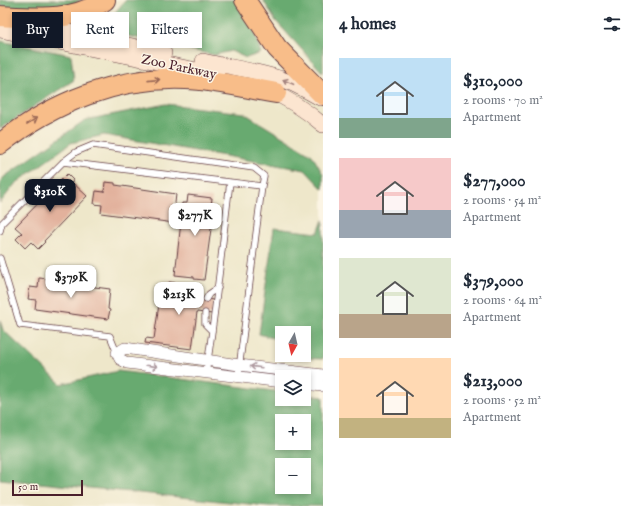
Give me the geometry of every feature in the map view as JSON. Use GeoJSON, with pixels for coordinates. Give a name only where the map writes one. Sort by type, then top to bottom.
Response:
{"type":"FeatureCollection","features":[{"type":"Feature","properties":{"kind":"highway"},"geometry":{"type":"LineString","coordinates":[[0,16],[53,18],[71,15],[87,10],[105,0]]}},
{"type":"Feature","properties":{"kind":"highway"},"geometry":{"type":"LineString","coordinates":[[245,0],[277,48],[323,95]]}},
{"type":"Feature","properties":{"kind":"highway"},"geometry":{"type":"LineString","coordinates":[[0,144],[24,126],[61,105],[101,90],[138,82],[158,79],[187,79],[227,84],[276,93]]}},
{"type":"Feature","properties":{"kind":"street","name":"Zoo Parkway"},"geometry":{"type":"LineString","coordinates":[[0,16],[280,78],[295,84],[323,100]]}},
{"type":"Feature","properties":{"kind":"street","name":"Zoo Parkway"},"geometry":{"type":"LineString","coordinates":[[0,30],[237,78],[276,93],[310,114],[323,126]]}},
{"type":"Feature","properties":{"kind":"street"},"geometry":{"type":"LineString","coordinates":[[275,381],[127,363],[120,359],[118,353],[125,348],[239,365],[323,375]]}},
{"type":"Feature","properties":{"kind":"street"},"geometry":{"type":"LineString","coordinates":[[311,385],[323,386]]}},
{"type":"Feature","properties":{"kind":"lane"},"geometry":{"type":"LineString","coordinates":[[0,231],[2,223],[63,162],[76,152],[93,145],[254,168],[264,176],[238,377]]}},
{"type":"Feature","properties":{"kind":"lane"},"geometry":{"type":"LineString","coordinates":[[63,162],[262,186]]}},
{"type":"Feature","properties":{"kind":"lane"},"geometry":{"type":"LineString","coordinates":[[206,373],[218,288],[230,182]]}},
{"type":"Feature","properties":{"kind":"lane"},"geometry":{"type":"LineString","coordinates":[[0,258],[20,325],[110,336],[118,353]]}},
{"type":"Feature","properties":{"kind":"lane"},"geometry":{"type":"LineString","coordinates":[[206,299],[209,294],[218,288]]}},
{"type":"Feature","properties":{"kind":"lane"},"geometry":{"type":"LineString","coordinates":[[205,313],[205,324],[212,331]]}},
{"type":"Feature","properties":{"kind":"green space"},"geometry":{"type":"Polygon","coordinates":[[[0,0],[83,0],[61,9],[19,9],[0,6],[0,0]]]}},
{"type":"Feature","properties":{"kind":"green space"},"geometry":{"type":"Polygon","coordinates":[[[126,0],[240,0],[251,21],[261,53],[246,58],[231,51],[214,55],[182,48],[202,48],[202,12],[137,12],[137,38],[129,36],[129,12],[115,12],[126,0]]]}},
{"type":"Feature","properties":{"kind":"green space"},"geometry":{"type":"Polygon","coordinates":[[[263,0],[323,0],[323,73],[275,20],[263,0]]]}},
{"type":"Feature","properties":{"kind":"green space"},"geometry":{"type":"Polygon","coordinates":[[[0,41],[12,43],[12,48],[36,48],[71,55],[74,80],[0,129],[0,41]]]}},
{"type":"Feature","properties":{"kind":"green space"},"geometry":{"type":"Polygon","coordinates":[[[166,104],[244,113],[312,155],[323,174],[323,189],[305,170],[104,135],[71,143],[15,184],[0,203],[0,182],[4,177],[85,120],[166,104]]]}},
{"type":"Feature","properties":{"kind":"green space"},"geometry":{"type":"Polygon","coordinates":[[[323,220],[323,359],[311,359],[311,326],[275,326],[275,339],[259,334],[274,228],[318,233],[323,220]]]}},
{"type":"Feature","properties":{"kind":"green space"},"geometry":{"type":"Polygon","coordinates":[[[0,320],[3,330],[61,384],[118,371],[275,391],[275,406],[311,406],[311,395],[323,397],[323,506],[269,506],[0,479],[0,320]]]}},
{"type":"Feature","properties":{"kind":"building"},"geometry":{"type":"Polygon","coordinates":[[[67,174],[73,180],[72,182],[87,196],[38,249],[31,242],[25,248],[16,239],[22,233],[15,227],[67,174]]]}},
{"type":"Feature","properties":{"kind":"building"},"geometry":{"type":"Polygon","coordinates":[[[105,182],[115,183],[115,185],[176,194],[174,212],[176,213],[174,223],[101,213],[102,205],[94,204],[96,191],[104,192],[105,182]]]}},
{"type":"Feature","properties":{"kind":"building"},"geometry":{"type":"Polygon","coordinates":[[[188,195],[212,198],[211,206],[214,207],[204,280],[194,279],[194,277],[175,275],[182,203],[187,203],[188,195]]]}},
{"type":"Feature","properties":{"kind":"building"},"geometry":{"type":"Polygon","coordinates":[[[39,278],[49,279],[49,281],[110,289],[108,309],[110,310],[108,319],[35,309],[36,300],[28,299],[30,287],[38,288],[39,278]]]}},
{"type":"Feature","properties":{"kind":"building"},"geometry":{"type":"Polygon","coordinates":[[[169,282],[200,286],[198,298],[213,300],[212,314],[197,312],[192,349],[145,343],[146,338],[154,339],[161,290],[168,291],[169,282]]]}}]}
